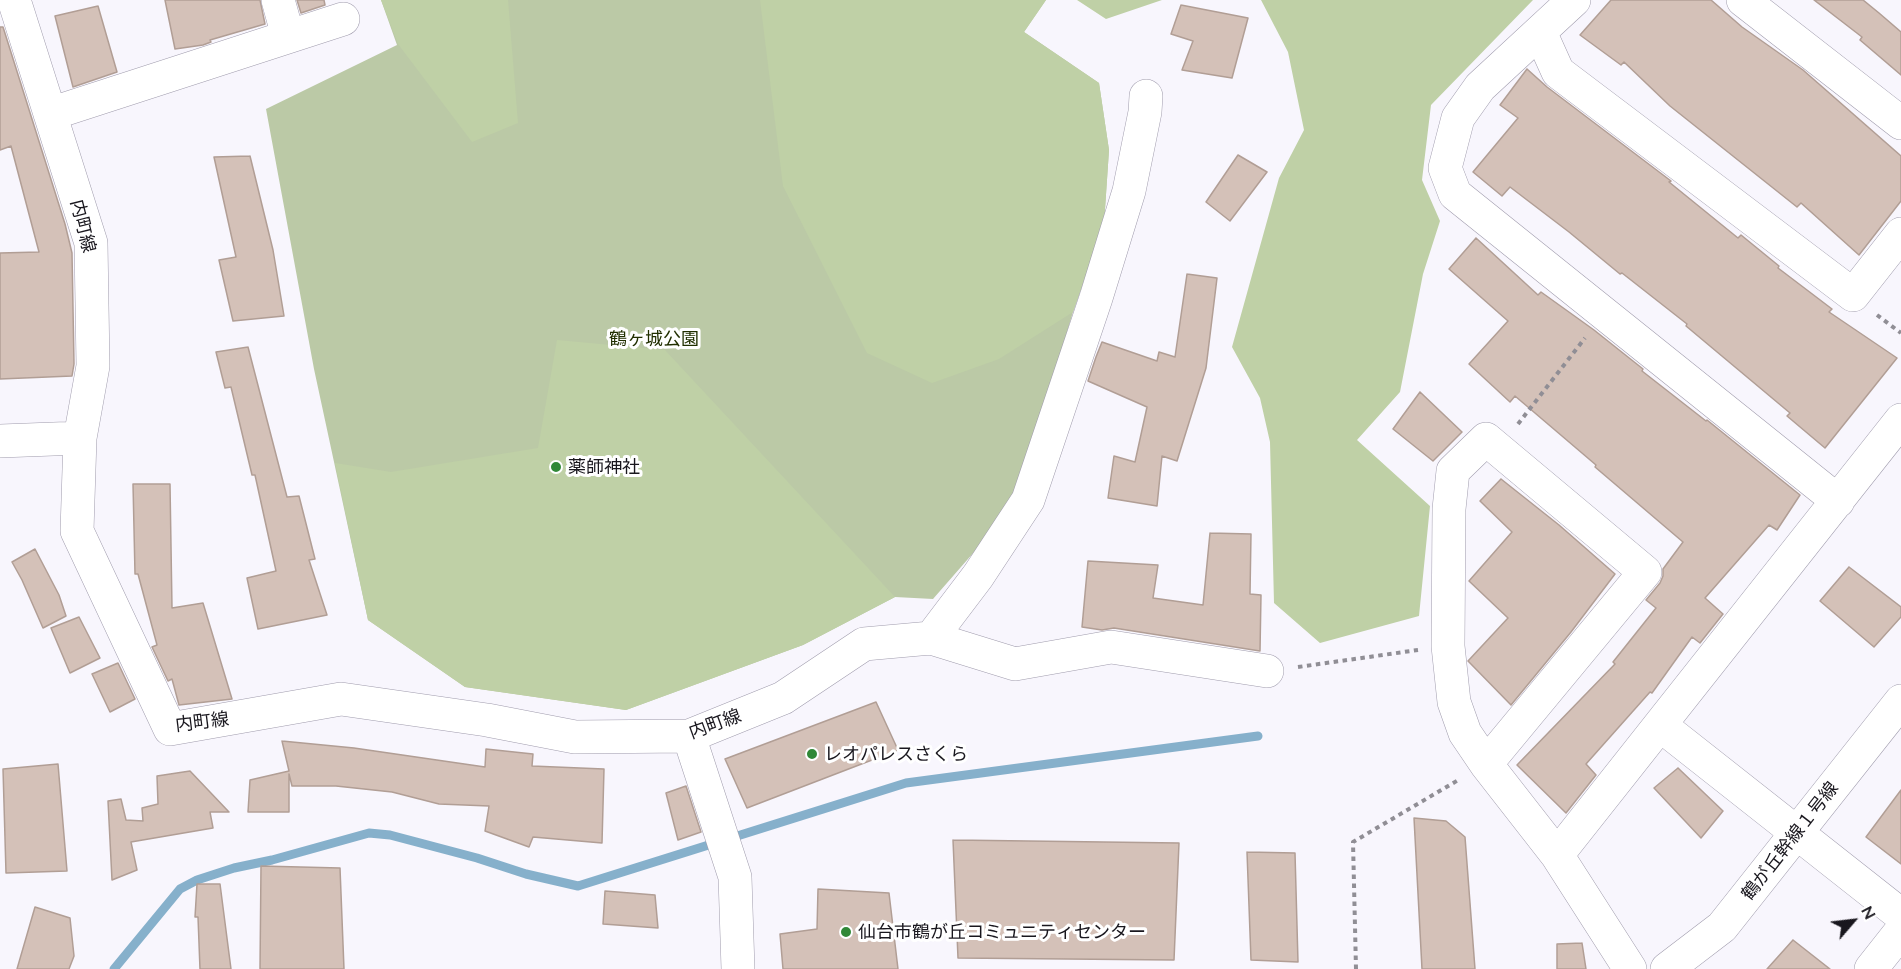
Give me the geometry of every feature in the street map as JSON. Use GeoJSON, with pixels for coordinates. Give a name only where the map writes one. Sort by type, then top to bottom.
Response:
{"type":"FeatureCollection","features":[{"type":"Feature","properties":{"kind":"street","name":"内町線"},"geometry":{"type":"LineString","coordinates":[[14,0],[91,243],[93,366],[80,438],[77,531],[170,729],[341,699],[487,720],[575,737],[689,736],[783,698],[864,644],[931,638]]}},
{"type":"Feature","properties":{"kind":"street"},"geometry":{"type":"LineString","coordinates":[[278,0],[288,36]]}},
{"type":"Feature","properties":{"kind":"street"},"geometry":{"type":"LineString","coordinates":[[1574,0],[1480,87],[1458,118],[1445,168],[1455,194],[1838,501]]}},
{"type":"Feature","properties":{"kind":"street"},"geometry":{"type":"LineString","coordinates":[[1743,0],[1901,123]]}},
{"type":"Feature","properties":{"kind":"street"},"geometry":{"type":"LineString","coordinates":[[50,114],[343,19]]}},
{"type":"Feature","properties":{"kind":"street"},"geometry":{"type":"LineString","coordinates":[[1540,32],[1558,72],[1853,296],[1901,234]]}},
{"type":"Feature","properties":{"kind":"street"},"geometry":{"type":"LineString","coordinates":[[1146,96],[1145,112],[1129,191],[1096,298],[1028,500],[978,576],[931,638],[1015,664],[1111,647],[1267,671]]}},
{"type":"Feature","properties":{"kind":"street"},"geometry":{"type":"LineString","coordinates":[[1557,855],[1901,420]]}},
{"type":"Feature","properties":{"kind":"street"},"geometry":{"type":"LineString","coordinates":[[0,441],[80,438]]}},
{"type":"Feature","properties":{"kind":"street"},"geometry":{"type":"LineString","coordinates":[[1486,764],[1645,572],[1486,439],[1453,471],[1449,509],[1449,646],[1454,702],[1465,733],[1486,764],[1557,855],[1630,969]]}},
{"type":"Feature","properties":{"kind":"street","name":"鶴が丘幹線１号線"},"geometry":{"type":"LineString","coordinates":[[1667,969],[1722,927],[1901,700]]}},
{"type":"Feature","properties":{"kind":"street"},"geometry":{"type":"LineString","coordinates":[[1660,725],[1901,915]]}},
{"type":"Feature","properties":{"kind":"street"},"geometry":{"type":"LineString","coordinates":[[689,736],[735,878],[738,969]]}},
{"type":"Feature","properties":{"kind":"street"},"geometry":{"type":"LineString","coordinates":[[1870,969],[1901,931]]}},
{"type":"Feature","properties":{"kind":"path"},"geometry":{"type":"LineString","coordinates":[[1498,450],[1604,314]]}},
{"type":"Feature","properties":{"kind":"path"},"geometry":{"type":"LineString","coordinates":[[1267,671],[1449,646]]}},
{"type":"Feature","properties":{"kind":"path"},"geometry":{"type":"LineString","coordinates":[[1356,969],[1353,842],[1486,764]]}},
{"type":"Feature","properties":{"kind":"green space","name":"鶴ヶ城公園"},"geometry":{"type":"Polygon","coordinates":[[[381,0],[1046,0],[1024,32],[1099,83],[1109,150],[1104,224],[1073,312],[1016,504],[933,599],[895,597],[803,645],[626,710],[465,687],[368,620],[314,369],[266,109],[397,45],[381,0]]]}},
{"type":"Feature","properties":{"kind":"green space"},"geometry":{"type":"Polygon","coordinates":[[[381,0],[508,0],[518,123],[472,142],[398,44],[381,0]]]}},
{"type":"Feature","properties":{"kind":"green space"},"geometry":{"type":"Polygon","coordinates":[[[760,0],[1046,0],[1024,32],[1099,83],[1109,150],[1104,224],[1073,312],[999,359],[932,383],[867,353],[783,186],[760,0]]]}},
{"type":"Feature","properties":{"kind":"green space"},"geometry":{"type":"Polygon","coordinates":[[[1077,0],[1162,0],[1106,19],[1077,0]]]}},
{"type":"Feature","properties":{"kind":"green space"},"geometry":{"type":"Polygon","coordinates":[[[1261,0],[1533,0],[1431,105],[1422,180],[1440,221],[1423,274],[1400,392],[1357,440],[1430,506],[1419,616],[1320,643],[1274,603],[1270,442],[1260,398],[1232,347],[1279,178],[1304,130],[1288,52],[1261,0]]]}},
{"type":"Feature","properties":{"kind":"green space"},"geometry":{"type":"Polygon","coordinates":[[[557,340],[665,350],[895,597],[803,645],[626,710],[465,687],[368,620],[335,463],[391,472],[538,448],[557,340]]]}},
{"type":"Feature","properties":{"kind":"building"},"geometry":{"type":"Polygon","coordinates":[[[165,0],[260,0],[265,24],[210,40],[211,42],[203,45],[175,49],[165,0]]]}},
{"type":"Feature","properties":{"kind":"building"},"geometry":{"type":"Polygon","coordinates":[[[297,0],[324,0],[325,5],[301,13],[297,0]]]}},
{"type":"Feature","properties":{"kind":"building"},"geometry":{"type":"Polygon","coordinates":[[[1611,0],[1711,0],[1742,27],[1803,70],[1901,156],[1901,201],[1859,255],[1801,203],[1797,207],[1670,106],[1624,62],[1621,65],[1580,35],[1611,0]]]}},
{"type":"Feature","properties":{"kind":"building"},"geometry":{"type":"Polygon","coordinates":[[[1814,0],[1863,0],[1879,13],[1901,32],[1901,75],[1860,40],[1862,37],[1814,0]]]}},
{"type":"Feature","properties":{"kind":"building"},"geometry":{"type":"Polygon","coordinates":[[[1181,5],[1248,18],[1232,78],[1182,70],[1193,41],[1171,34],[1181,5]]]}},
{"type":"Feature","properties":{"kind":"building"},"geometry":{"type":"Polygon","coordinates":[[[98,6],[117,72],[73,87],[55,16],[98,6]]]}},
{"type":"Feature","properties":{"kind":"building"},"geometry":{"type":"Polygon","coordinates":[[[0,27],[3,27],[72,253],[74,364],[72,376],[0,379],[0,253],[39,252],[11,146],[0,150],[0,27]]]}},
{"type":"Feature","properties":{"kind":"building"},"geometry":{"type":"Polygon","coordinates":[[[1527,69],[1547,87],[1671,181],[1669,182],[1738,238],[1741,235],[1779,266],[1778,268],[1832,309],[1829,312],[1897,358],[1825,448],[1787,416],[1790,413],[1686,326],[1687,324],[1622,273],[1620,274],[1510,187],[1502,196],[1473,172],[1518,118],[1500,105],[1527,69]]]}},
{"type":"Feature","properties":{"kind":"building"},"geometry":{"type":"Polygon","coordinates":[[[1238,155],[1267,172],[1230,221],[1206,202],[1238,155]]]}},
{"type":"Feature","properties":{"kind":"building"},"geometry":{"type":"Polygon","coordinates":[[[250,156],[273,250],[284,316],[233,321],[219,260],[236,257],[214,157],[250,156]]]}},
{"type":"Feature","properties":{"kind":"building"},"geometry":{"type":"Polygon","coordinates":[[[1476,238],[1538,295],[1541,292],[1594,330],[1643,369],[1642,371],[1800,495],[1777,530],[1769,525],[1705,598],[1723,614],[1700,643],[1692,637],[1652,693],[1650,692],[1586,764],[1596,775],[1566,813],[1517,765],[1615,664],[1613,662],[1656,608],[1646,600],[1660,583],[1663,569],[1683,542],[1515,396],[1510,402],[1469,364],[1508,321],[1449,269],[1476,238]]]}},
{"type":"Feature","properties":{"kind":"building"},"geometry":{"type":"Polygon","coordinates":[[[1187,274],[1217,278],[1206,368],[1177,461],[1162,456],[1157,506],[1108,498],[1114,456],[1135,462],[1147,407],[1088,381],[1096,357],[1102,342],[1157,361],[1159,352],[1175,357],[1187,274]]]}},
{"type":"Feature","properties":{"kind":"building"},"geometry":{"type":"Polygon","coordinates":[[[248,347],[287,497],[299,496],[315,559],[309,560],[327,615],[258,629],[247,578],[276,571],[255,475],[252,475],[231,387],[225,388],[216,352],[248,347]]]}},
{"type":"Feature","properties":{"kind":"building"},"geometry":{"type":"Polygon","coordinates":[[[1420,392],[1462,432],[1433,461],[1393,429],[1420,392]]]}},
{"type":"Feature","properties":{"kind":"building"},"geometry":{"type":"Polygon","coordinates":[[[1501,479],[1615,574],[1511,705],[1468,661],[1508,618],[1469,581],[1512,532],[1480,501],[1501,479]]]}},
{"type":"Feature","properties":{"kind":"building"},"geometry":{"type":"Polygon","coordinates":[[[133,484],[170,484],[172,608],[203,603],[232,699],[179,705],[172,679],[168,681],[152,647],[157,645],[138,574],[135,574],[133,484]]]}},
{"type":"Feature","properties":{"kind":"building"},"geometry":{"type":"Polygon","coordinates":[[[1210,533],[1251,534],[1250,594],[1261,595],[1260,651],[1114,628],[1102,630],[1082,627],[1088,561],[1158,565],[1153,598],[1203,605],[1210,533]]]}},
{"type":"Feature","properties":{"kind":"building"},"geometry":{"type":"Polygon","coordinates":[[[35,549],[59,595],[66,616],[43,628],[12,562],[35,549]]]}},
{"type":"Feature","properties":{"kind":"building"},"geometry":{"type":"Polygon","coordinates":[[[1849,567],[1901,607],[1901,617],[1874,647],[1820,601],[1849,567]]]}},
{"type":"Feature","properties":{"kind":"building"},"geometry":{"type":"Polygon","coordinates":[[[79,617],[100,658],[70,673],[51,628],[79,617]]]}},
{"type":"Feature","properties":{"kind":"building"},"geometry":{"type":"Polygon","coordinates":[[[118,663],[135,699],[110,712],[92,674],[118,663]]]}},
{"type":"Feature","properties":{"kind":"building","name":"レオパレスさくら"},"geometry":{"type":"Polygon","coordinates":[[[876,702],[898,750],[747,808],[725,759],[876,702]]]}},
{"type":"Feature","properties":{"kind":"building"},"geometry":{"type":"Polygon","coordinates":[[[282,741],[354,748],[485,767],[486,749],[533,754],[532,766],[604,769],[602,843],[533,837],[529,847],[485,831],[489,806],[439,804],[392,792],[336,786],[292,786],[289,774],[289,812],[248,812],[250,780],[289,771],[282,741]]]}},
{"type":"Feature","properties":{"kind":"building"},"geometry":{"type":"Polygon","coordinates":[[[58,764],[67,871],[6,873],[3,769],[58,764]]]}},
{"type":"Feature","properties":{"kind":"building"},"geometry":{"type":"Polygon","coordinates":[[[1678,768],[1723,811],[1701,838],[1654,788],[1678,768]]]}},
{"type":"Feature","properties":{"kind":"building"},"geometry":{"type":"Polygon","coordinates":[[[190,771],[229,812],[210,812],[213,828],[131,842],[137,870],[112,880],[108,801],[121,799],[126,820],[143,821],[142,808],[158,804],[157,776],[190,771]]]}},
{"type":"Feature","properties":{"kind":"building"},"geometry":{"type":"Polygon","coordinates":[[[686,786],[701,832],[678,840],[666,793],[686,786]]]}},
{"type":"Feature","properties":{"kind":"building"},"geometry":{"type":"Polygon","coordinates":[[[1901,790],[1901,864],[1866,837],[1901,790]]]}},
{"type":"Feature","properties":{"kind":"building"},"geometry":{"type":"Polygon","coordinates":[[[1414,818],[1446,821],[1465,837],[1475,969],[1422,969],[1414,818]]]}},
{"type":"Feature","properties":{"kind":"building"},"geometry":{"type":"Polygon","coordinates":[[[953,840],[1179,843],[1174,960],[958,958],[953,840]]]}},
{"type":"Feature","properties":{"kind":"building"},"geometry":{"type":"Polygon","coordinates":[[[1247,852],[1295,853],[1298,962],[1251,960],[1247,852]]]}},
{"type":"Feature","properties":{"kind":"building"},"geometry":{"type":"Polygon","coordinates":[[[261,866],[340,868],[344,969],[260,969],[261,866]]]}},
{"type":"Feature","properties":{"kind":"building"},"geometry":{"type":"Polygon","coordinates":[[[197,884],[220,884],[231,969],[200,969],[198,917],[195,917],[197,884]]]}},
{"type":"Feature","properties":{"kind":"building","name":"仙台市鶴が丘コミュニティセンター"},"geometry":{"type":"Polygon","coordinates":[[[818,889],[889,893],[898,969],[783,969],[780,934],[817,929],[818,889]]]}},
{"type":"Feature","properties":{"kind":"building"},"geometry":{"type":"Polygon","coordinates":[[[605,891],[655,895],[658,928],[603,924],[605,891]]]}},
{"type":"Feature","properties":{"kind":"building"},"geometry":{"type":"Polygon","coordinates":[[[35,907],[70,918],[74,956],[69,969],[17,969],[35,907]]]}},
{"type":"Feature","properties":{"kind":"building"},"geometry":{"type":"Polygon","coordinates":[[[1793,940],[1830,969],[1767,969],[1793,940]]]}},
{"type":"Feature","properties":{"kind":"building"},"geometry":{"type":"Polygon","coordinates":[[[1582,943],[1586,969],[1557,969],[1557,944],[1582,943]]]}},
{"type":"Feature","properties":{"kind":"waterway"},"geometry":{"type":"LineString","coordinates":[[114,969],[180,889],[197,880],[234,868],[369,833],[390,835],[477,858],[526,874],[578,886],[906,783],[1258,736]]}},
{"type":"Feature","properties":{"kind":"place","name":"薬師神社"},"geometry":{"type":"Point","coordinates":[556,467]}},
{"type":"Feature","properties":{"kind":"place","name":"レオパレスさくら"},"geometry":{"type":"Point","coordinates":[812,754]}},
{"type":"Feature","properties":{"kind":"place","name":"仙台市鶴が丘コミュニティセンター"},"geometry":{"type":"Point","coordinates":[846,932]}}]}
